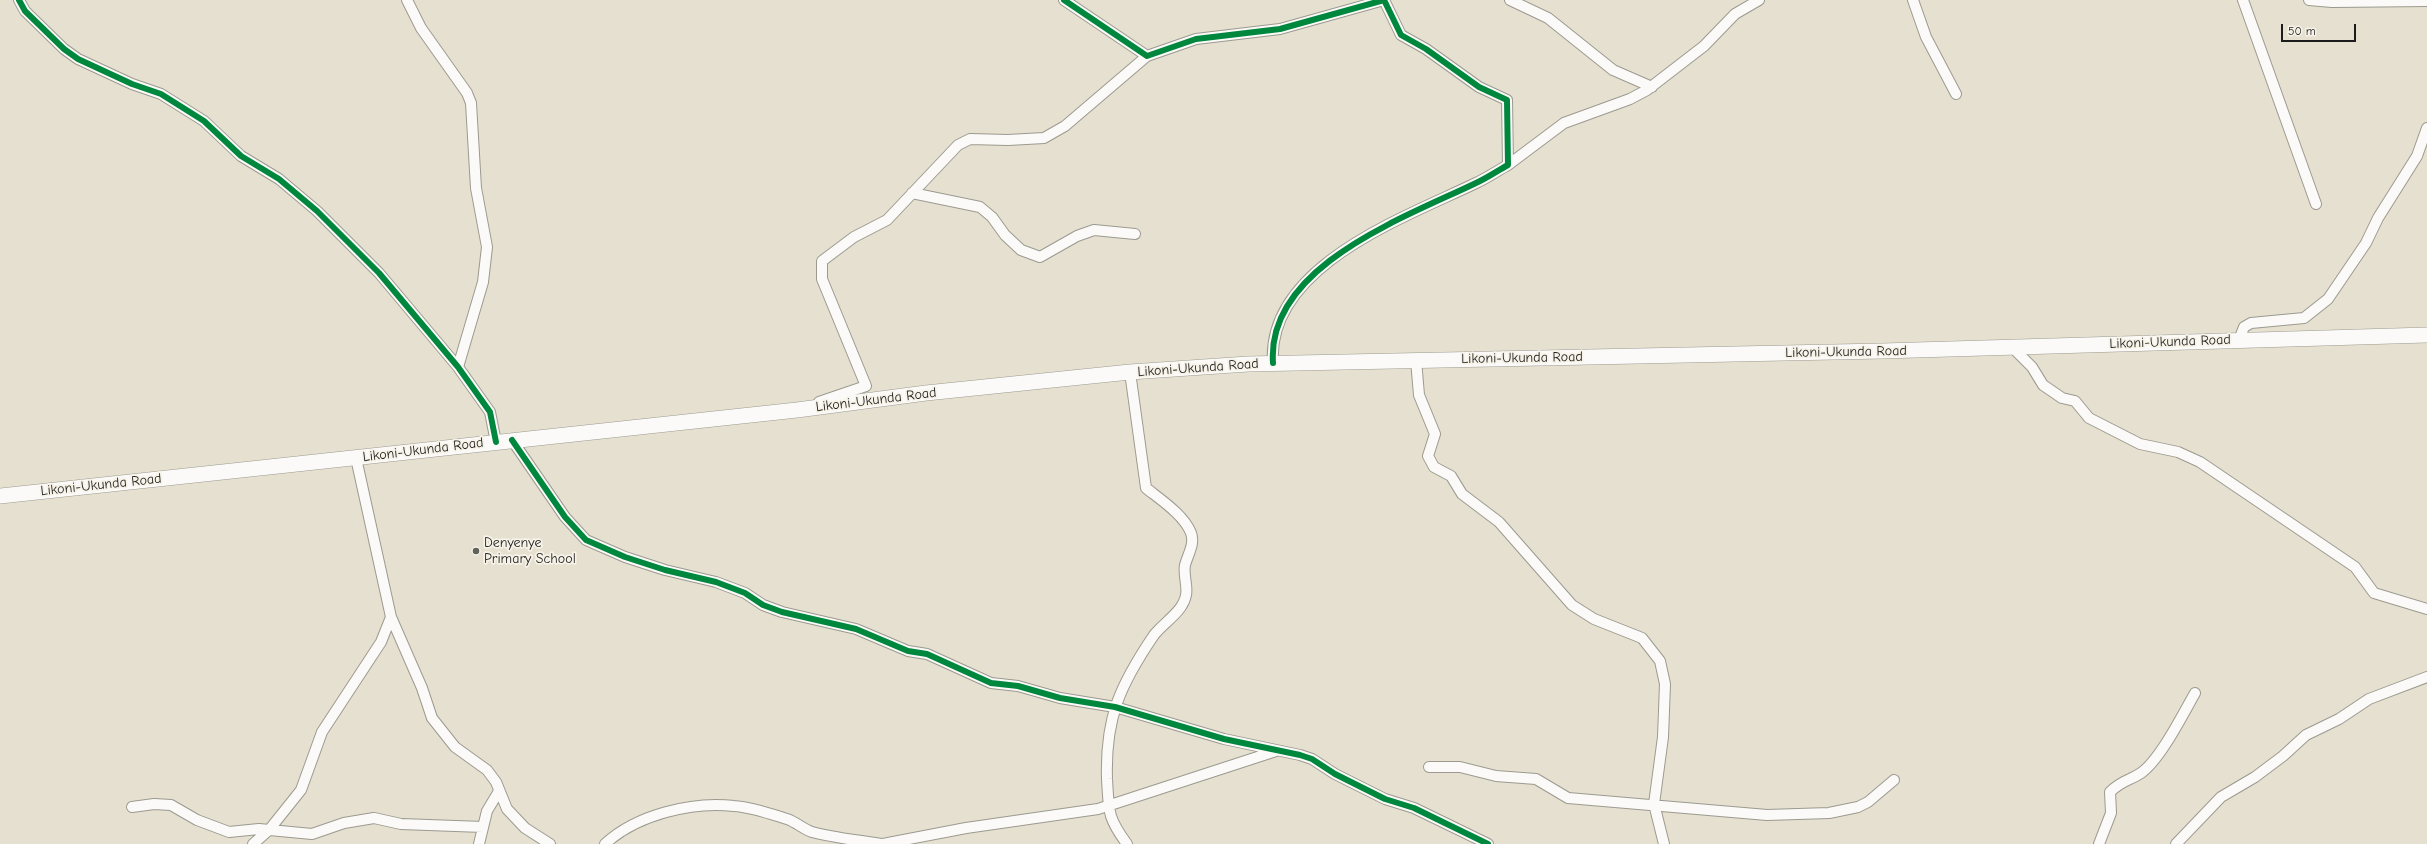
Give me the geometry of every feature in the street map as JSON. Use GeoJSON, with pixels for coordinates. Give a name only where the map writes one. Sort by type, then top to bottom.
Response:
{"type":"FeatureCollection","features":[{"type":"Feature","properties":{"kind":"highway","name":"Likoni-Ukunda Road"},"geometry":{"type":"LineString","coordinates":[[0,496],[797,410],[926,393],[1130,372],[1273,363],[2012,347],[2427,335]]}},
{"type":"Feature","properties":{"kind":"street"},"geometry":{"type":"LineString","coordinates":[[19,0],[25,11],[64,49],[78,58],[132,84],[161,94],[204,121],[241,156],[284,183],[317,211],[379,273],[458,367],[490,412],[496,442]]}},
{"type":"Feature","properties":{"kind":"street"},"geometry":{"type":"LineString","coordinates":[[407,0],[421,28],[467,93],[471,103],[476,188],[486,247],[484,282],[458,367]]}},
{"type":"Feature","properties":{"kind":"street"},"geometry":{"type":"LineString","coordinates":[[1064,0],[1147,56]]}},
{"type":"Feature","properties":{"kind":"street"},"geometry":{"type":"LineString","coordinates":[[797,410],[866,386],[822,279],[822,261],[854,237],[887,220],[958,145],[970,139],[1008,140],[1044,138],[1065,126],[1147,56],[1196,39],[1280,29],[1384,0],[1401,36],[1426,49],[1478,87],[1507,100],[1508,165]]}},
{"type":"Feature","properties":{"kind":"street"},"geometry":{"type":"LineString","coordinates":[[1510,0],[1548,18],[1613,70],[1652,87]]}},
{"type":"Feature","properties":{"kind":"street"},"geometry":{"type":"LineString","coordinates":[[1273,363],[1275,333],[1281,315],[1315,271],[1406,214],[1477,183],[1508,165],[1564,123],[1630,99],[1652,87],[1704,46],[1735,14],[1759,0]]}},
{"type":"Feature","properties":{"kind":"street"},"geometry":{"type":"LineString","coordinates":[[1913,0],[1926,37],[1956,94]]}},
{"type":"Feature","properties":{"kind":"street"},"geometry":{"type":"LineString","coordinates":[[2243,0],[2316,204]]}},
{"type":"Feature","properties":{"kind":"street"},"geometry":{"type":"LineString","coordinates":[[2309,0],[2332,2],[2427,1]]}},
{"type":"Feature","properties":{"kind":"street"},"geometry":{"type":"LineString","coordinates":[[2239,340],[2244,327],[2251,323],[2304,318],[2328,299],[2366,243],[2378,218],[2417,156],[2427,128]]}},
{"type":"Feature","properties":{"kind":"street"},"geometry":{"type":"LineString","coordinates":[[912,193],[980,207],[992,217],[1005,235],[1021,250],[1040,257],[1077,236],[1094,230],[1135,234]]}},
{"type":"Feature","properties":{"kind":"street"},"geometry":{"type":"LineString","coordinates":[[2012,347],[2032,367],[2043,385],[2062,398],[2075,401],[2089,418],[2140,444],[2178,452],[2200,462],[2355,567],[2374,593],[2427,609]]}},
{"type":"Feature","properties":{"kind":"street"},"geometry":{"type":"LineString","coordinates":[[1416,360],[1420,395],[1435,434],[1428,456],[1434,467],[1451,476],[1462,494],[1499,522],[1572,605],[1594,619],[1642,638],[1660,661],[1665,684],[1663,738],[1654,804],[1664,844]]}},
{"type":"Feature","properties":{"kind":"street"},"geometry":{"type":"LineString","coordinates":[[1127,844],[1115,827],[1107,806],[1107,736],[1115,707],[1124,686],[1145,650],[1160,628],[1178,610],[1186,595],[1184,575],[1192,544],[1191,533],[1181,518],[1146,488],[1130,372]]}},
{"type":"Feature","properties":{"kind":"street"},"geometry":{"type":"LineString","coordinates":[[512,440],[565,517],[586,540],[625,557],[665,570],[716,582],[745,593],[763,605],[782,612],[856,629],[908,651],[927,654],[991,684],[1018,686],[1060,698],[1115,707],[1224,738],[1312,759],[1334,774],[1385,799],[1414,808],[1488,844]]}},
{"type":"Feature","properties":{"kind":"street"},"geometry":{"type":"LineString","coordinates":[[356,458],[391,617],[422,688],[432,718],[455,747],[487,770],[496,782],[507,809],[511,814],[525,828],[550,844]]}},
{"type":"Feature","properties":{"kind":"street"},"geometry":{"type":"LineString","coordinates":[[253,844],[269,830],[301,790],[322,732],[381,642],[391,617]]}},
{"type":"Feature","properties":{"kind":"street"},"geometry":{"type":"LineString","coordinates":[[2176,844],[2221,797],[2255,777],[2283,756],[2306,734],[2339,719],[2370,699],[2427,677]]}},
{"type":"Feature","properties":{"kind":"street"},"geometry":{"type":"LineString","coordinates":[[2099,844],[2111,814],[2110,792],[2120,782],[2142,772],[2150,763],[2176,727],[2195,693]]}},
{"type":"Feature","properties":{"kind":"street"},"geometry":{"type":"LineString","coordinates":[[605,844],[616,834],[638,822],[674,810],[698,807],[734,806],[788,819],[810,832],[882,844],[966,828],[1098,810],[1276,751]]}},
{"type":"Feature","properties":{"kind":"street"},"geometry":{"type":"LineString","coordinates":[[1429,767],[1460,766],[1496,776],[1536,779],[1568,798],[1654,804],[1767,815],[1829,812],[1858,807],[1868,802],[1894,780]]}},
{"type":"Feature","properties":{"kind":"street"},"geometry":{"type":"LineString","coordinates":[[479,844],[487,812],[499,791]]}},
{"type":"Feature","properties":{"kind":"street"},"geometry":{"type":"LineString","coordinates":[[132,808],[154,804],[171,805],[197,820],[229,832],[269,830],[312,834],[344,823],[374,818],[401,824],[483,827]]}},
{"type":"Feature","properties":{"kind":"cycle path"},"geometry":{"type":"LineString","coordinates":[[19,0],[25,11],[64,49],[78,59],[132,84],[161,94],[204,121],[241,156],[279,179],[317,211],[379,273],[458,367],[490,412],[496,442]]}},
{"type":"Feature","properties":{"kind":"cycle path"},"geometry":{"type":"LineString","coordinates":[[1064,0],[1147,56],[1196,39],[1280,29],[1384,0],[1401,35],[1426,49],[1479,87],[1507,100],[1508,165],[1480,181],[1379,229],[1346,249],[1316,272],[1292,299],[1277,329],[1273,363]]}},
{"type":"Feature","properties":{"kind":"cycle path"},"geometry":{"type":"LineString","coordinates":[[512,440],[565,517],[586,540],[625,557],[665,570],[716,582],[745,593],[763,605],[782,612],[856,629],[908,651],[927,654],[991,683],[1018,686],[1060,698],[1115,707],[1224,739],[1300,755],[1312,759],[1335,774],[1385,799],[1414,808],[1488,844]]}},
{"type":"Feature","properties":{"kind":"place","name":"Denyenye Primary School"},"geometry":{"type":"Point","coordinates":[476,551]}}]}
